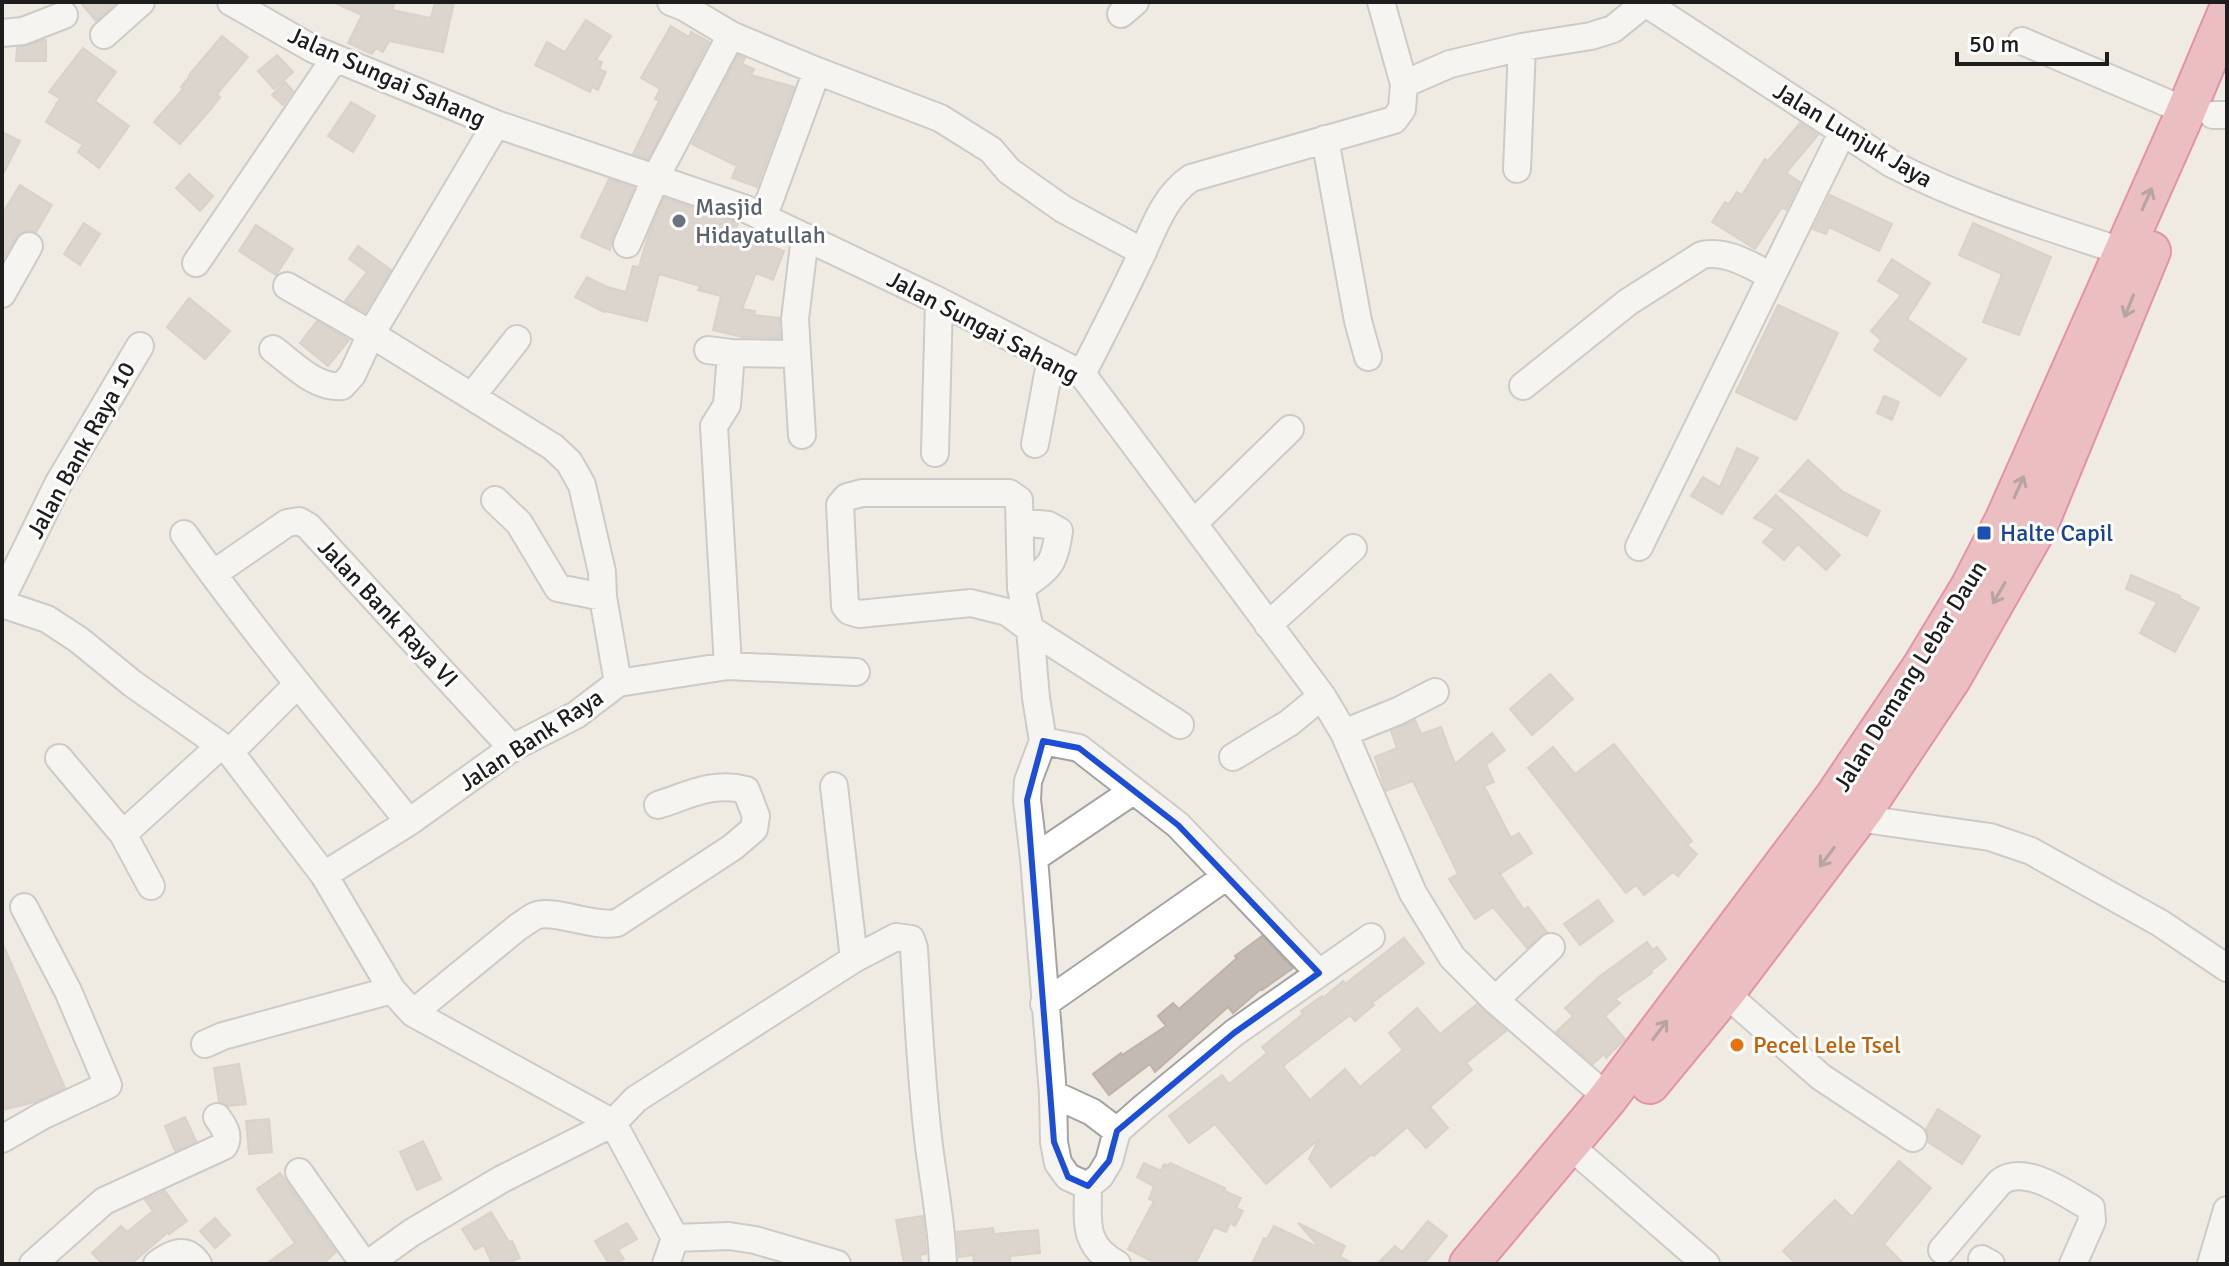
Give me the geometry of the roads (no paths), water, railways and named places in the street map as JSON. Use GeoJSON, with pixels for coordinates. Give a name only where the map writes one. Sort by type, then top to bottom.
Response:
{"type":"FeatureCollection","features":[{"type":"Feature","properties":{"kind":"highway","name":"Jalan Demang Lebar Daun"},"geometry":{"type":"LineString","coordinates":[[2091,361],[2150,254],[2209,114],[2227,13]]}},
{"type":"Feature","properties":{"kind":"highway","name":"Jalan Demang Lebar Daun"},"geometry":{"type":"LineString","coordinates":[[1502,1264],[1577,1152],[1608,1098],[1951,679],[2038,526],[2124,252],[2227,80]]}},
{"type":"Feature","properties":{"kind":"highway","name":"Jalan Demang Lebar Daun"},"geometry":{"type":"LineString","coordinates":[[1469,1264],[1577,1152],[1620,1120],[1725,993],[1843,811]]}},
{"type":"Feature","properties":{"kind":"street"},"geometry":{"type":"LineString","coordinates":[[104,35],[141,2]]}},
{"type":"Feature","properties":{"kind":"street","name":"Jalan Sungai Sahang"},"geometry":{"type":"LineString","coordinates":[[231,2],[313,49],[496,124],[656,177],[763,218],[939,301],[1082,374],[1322,696],[1344,733],[1413,893],[1452,957],[1495,1000],[1608,1098]]}},
{"type":"Feature","properties":{"kind":"street"},"geometry":{"type":"LineString","coordinates":[[1082,374],[1157,219],[1176,191],[1191,178],[1394,120],[1402,109],[1404,84],[1381,2]]}},
{"type":"Feature","properties":{"kind":"street"},"geometry":{"type":"LineString","coordinates":[[1404,84],[1450,64],[1613,29],[1644,3]]}},
{"type":"Feature","properties":{"kind":"street","name":"Jalan Lunjuk Jaya"},"geometry":{"type":"LineString","coordinates":[[1644,3],[1892,164],[1929,183],[2001,212],[2124,252]]}},
{"type":"Feature","properties":{"kind":"street"},"geometry":{"type":"LineString","coordinates":[[680,4],[731,35],[940,118],[991,150],[1009,171],[1063,209],[1143,252]]}},
{"type":"Feature","properties":{"kind":"street"},"geometry":{"type":"LineString","coordinates":[[2,33],[23,31],[64,15]]}},
{"type":"Feature","properties":{"kind":"street"},"geometry":{"type":"LineString","coordinates":[[627,244],[656,177],[731,35]]}},
{"type":"Feature","properties":{"kind":"street"},"geometry":{"type":"LineString","coordinates":[[2022,41],[2209,114]]}},
{"type":"Feature","properties":{"kind":"street"},"geometry":{"type":"LineString","coordinates":[[1517,169],[1522,47]]}},
{"type":"Feature","properties":{"kind":"street"},"geometry":{"type":"LineString","coordinates":[[196,263],[335,58]]}},
{"type":"Feature","properties":{"kind":"street"},"geometry":{"type":"LineString","coordinates":[[763,218],[817,71]]}},
{"type":"Feature","properties":{"kind":"street"},"geometry":{"type":"LineString","coordinates":[[273,349],[322,384],[342,386],[352,375],[371,334],[496,124]]}},
{"type":"Feature","properties":{"kind":"street"},"geometry":{"type":"LineString","coordinates":[[1639,547],[1842,133]]}},
{"type":"Feature","properties":{"kind":"street"},"geometry":{"type":"LineString","coordinates":[[1325,139],[1358,321],[1368,357]]}},
{"type":"Feature","properties":{"kind":"street"},"geometry":{"type":"LineString","coordinates":[[802,435],[795,319],[805,237]]}},
{"type":"Feature","properties":{"kind":"street"},"geometry":{"type":"LineString","coordinates":[[2,294],[29,246]]}},
{"type":"Feature","properties":{"kind":"street"},"geometry":{"type":"LineString","coordinates":[[1523,386],[1628,302],[1702,255],[1728,255],[1772,276]]}},
{"type":"Feature","properties":{"kind":"street"},"geometry":{"type":"LineString","coordinates":[[287,286],[472,396],[553,447],[569,462],[582,485],[602,572],[603,597],[618,683]]}},
{"type":"Feature","properties":{"kind":"street"},"geometry":{"type":"LineString","coordinates":[[935,453],[939,301]]}},
{"type":"Feature","properties":{"kind":"street"},"geometry":{"type":"LineString","coordinates":[[472,396],[517,339]]}},
{"type":"Feature","properties":{"kind":"street","name":"Jalan Bank Raya 10"},"geometry":{"type":"LineString","coordinates":[[2,598],[58,484],[140,346]]}},
{"type":"Feature","properties":{"kind":"street"},"geometry":{"type":"LineString","coordinates":[[728,666],[714,426],[727,405],[719,351],[796,354]]}},
{"type":"Feature","properties":{"kind":"street"},"geometry":{"type":"LineString","coordinates":[[1035,444],[1051,358]]}},
{"type":"Feature","properties":{"kind":"street"},"geometry":{"type":"LineString","coordinates":[[1194,523],[1290,429]]}},
{"type":"Feature","properties":{"kind":"street"},"geometry":{"type":"LineString","coordinates":[[1088,1186],[1068,1177],[1058,1163],[1054,1142],[1053,1094],[1027,800],[1028,781],[1043,741],[1030,629],[1021,588],[1019,500],[1009,493],[862,493],[847,497],[840,505],[845,606],[849,611],[859,614],[971,603],[1007,612],[1030,629],[1180,725]]}},
{"type":"Feature","properties":{"kind":"street"},"geometry":{"type":"LineString","coordinates":[[495,500],[519,523],[558,588],[603,597]]}},
{"type":"Feature","properties":{"kind":"street","name":"Jalan Bank Raya VI"},"geometry":{"type":"LineString","coordinates":[[213,574],[287,523],[299,521],[308,526],[512,748]]}},
{"type":"Feature","properties":{"kind":"street"},"geometry":{"type":"LineString","coordinates":[[1021,522],[1048,525],[1059,531],[1056,552],[1048,569],[1021,588]]}},
{"type":"Feature","properties":{"kind":"street"},"geometry":{"type":"LineString","coordinates":[[184,534],[298,684],[409,822]]}},
{"type":"Feature","properties":{"kind":"street"},"geometry":{"type":"LineString","coordinates":[[1268,625],[1353,548]]}},
{"type":"Feature","properties":{"kind":"street"},"geometry":{"type":"LineString","coordinates":[[2,604],[47,619],[225,749],[324,875],[392,990],[413,1013],[613,1123],[675,1238],[666,1264]]}},
{"type":"Feature","properties":{"kind":"street","name":"Jalan Bank Raya"},"geometry":{"type":"LineString","coordinates":[[324,875],[409,822],[512,748],[576,715],[618,683],[728,666],[856,672]]}},
{"type":"Feature","properties":{"kind":"street"},"geometry":{"type":"LineString","coordinates":[[123,834],[298,684]]}},
{"type":"Feature","properties":{"kind":"street"},"geometry":{"type":"LineString","coordinates":[[1344,733],[1435,692]]}},
{"type":"Feature","properties":{"kind":"street"},"geometry":{"type":"LineString","coordinates":[[1233,757],[1289,723],[1322,696]]}},
{"type":"Feature","properties":{"kind":"street"},"geometry":{"type":"LineString","coordinates":[[1043,741],[1079,748],[1178,825],[1319,973]]}},
{"type":"Feature","properties":{"kind":"street"},"geometry":{"type":"LineString","coordinates":[[59,758],[123,834],[151,886]]}},
{"type":"Feature","properties":{"kind":"street"},"geometry":{"type":"LineString","coordinates":[[413,1013],[536,915],[549,914],[607,925],[617,923],[733,847],[754,829],[756,816],[746,790],[732,786],[715,786],[658,805]]}},
{"type":"Feature","properties":{"kind":"street"},"geometry":{"type":"LineString","coordinates":[[834,786],[854,959]]}},
{"type":"Feature","properties":{"kind":"street"},"geometry":{"type":"LineString","coordinates":[[1034,858],[1133,791]]}},
{"type":"Feature","properties":{"kind":"street"},"geometry":{"type":"LineString","coordinates":[[1843,811],[1990,837],[2031,851],[2160,923],[2227,968]]}},
{"type":"Feature","properties":{"kind":"street"},"geometry":{"type":"LineString","coordinates":[[1044,1004],[1227,876]]}},
{"type":"Feature","properties":{"kind":"street"},"geometry":{"type":"LineString","coordinates":[[2,1139],[108,1085],[68,991],[24,907]]}},
{"type":"Feature","properties":{"kind":"street"},"geometry":{"type":"LineString","coordinates":[[299,1172],[366,1264],[411,1233],[502,1179],[613,1123],[636,1099],[854,959],[896,937],[911,939],[943,1264]]}},
{"type":"Feature","properties":{"kind":"street"},"geometry":{"type":"LineString","coordinates":[[1088,1186],[1100,1176],[1109,1161],[1117,1131],[1234,1033],[1371,937]]}},
{"type":"Feature","properties":{"kind":"street"},"geometry":{"type":"LineString","coordinates":[[1495,1000],[1551,947]]}},
{"type":"Feature","properties":{"kind":"street"},"geometry":{"type":"LineString","coordinates":[[205,1044],[223,1036],[392,990]]}},
{"type":"Feature","properties":{"kind":"street"},"geometry":{"type":"LineString","coordinates":[[1725,993],[1821,1077],[1913,1138]]}},
{"type":"Feature","properties":{"kind":"street"},"geometry":{"type":"LineString","coordinates":[[1053,1094],[1092,1112],[1117,1131]]}},
{"type":"Feature","properties":{"kind":"street"},"geometry":{"type":"LineString","coordinates":[[33,1264],[104,1201],[224,1146],[226,1131],[217,1117]]}},
{"type":"Feature","properties":{"kind":"street"},"geometry":{"type":"LineString","coordinates":[[1577,1152],[1706,1264]]}},
{"type":"Feature","properties":{"kind":"street"},"geometry":{"type":"LineString","coordinates":[[1942,1250],[2000,1182],[2022,1174],[2054,1187],[2091,1208],[2092,1221],[2073,1264]]}},
{"type":"Feature","properties":{"kind":"street"},"geometry":{"type":"LineString","coordinates":[[1088,1186],[1091,1236],[1095,1247],[1102,1256],[1117,1264]]}},
{"type":"Feature","properties":{"kind":"street"},"geometry":{"type":"LineString","coordinates":[[2211,1264],[2227,1210]]}},
{"type":"Feature","properties":{"kind":"street"},"geometry":{"type":"LineString","coordinates":[[675,1238],[729,1236],[755,1240],[837,1264]]}},
{"type":"Feature","properties":{"kind":"street"},"geometry":{"type":"LineString","coordinates":[[157,1264],[169,1255],[181,1252],[190,1255],[198,1264]]}},
{"type":"Feature","properties":{"kind":"place","name":"Masjid Hidayatullah"},"geometry":{"type":"Point","coordinates":[679,221]}},
{"type":"Feature","properties":{"kind":"place","name":"Halte Capil"},"geometry":{"type":"Point","coordinates":[1984,533]}},
{"type":"Feature","properties":{"kind":"place","name":"Pecel Lele Tsel"},"geometry":{"type":"Point","coordinates":[1737,1045]}}]}
